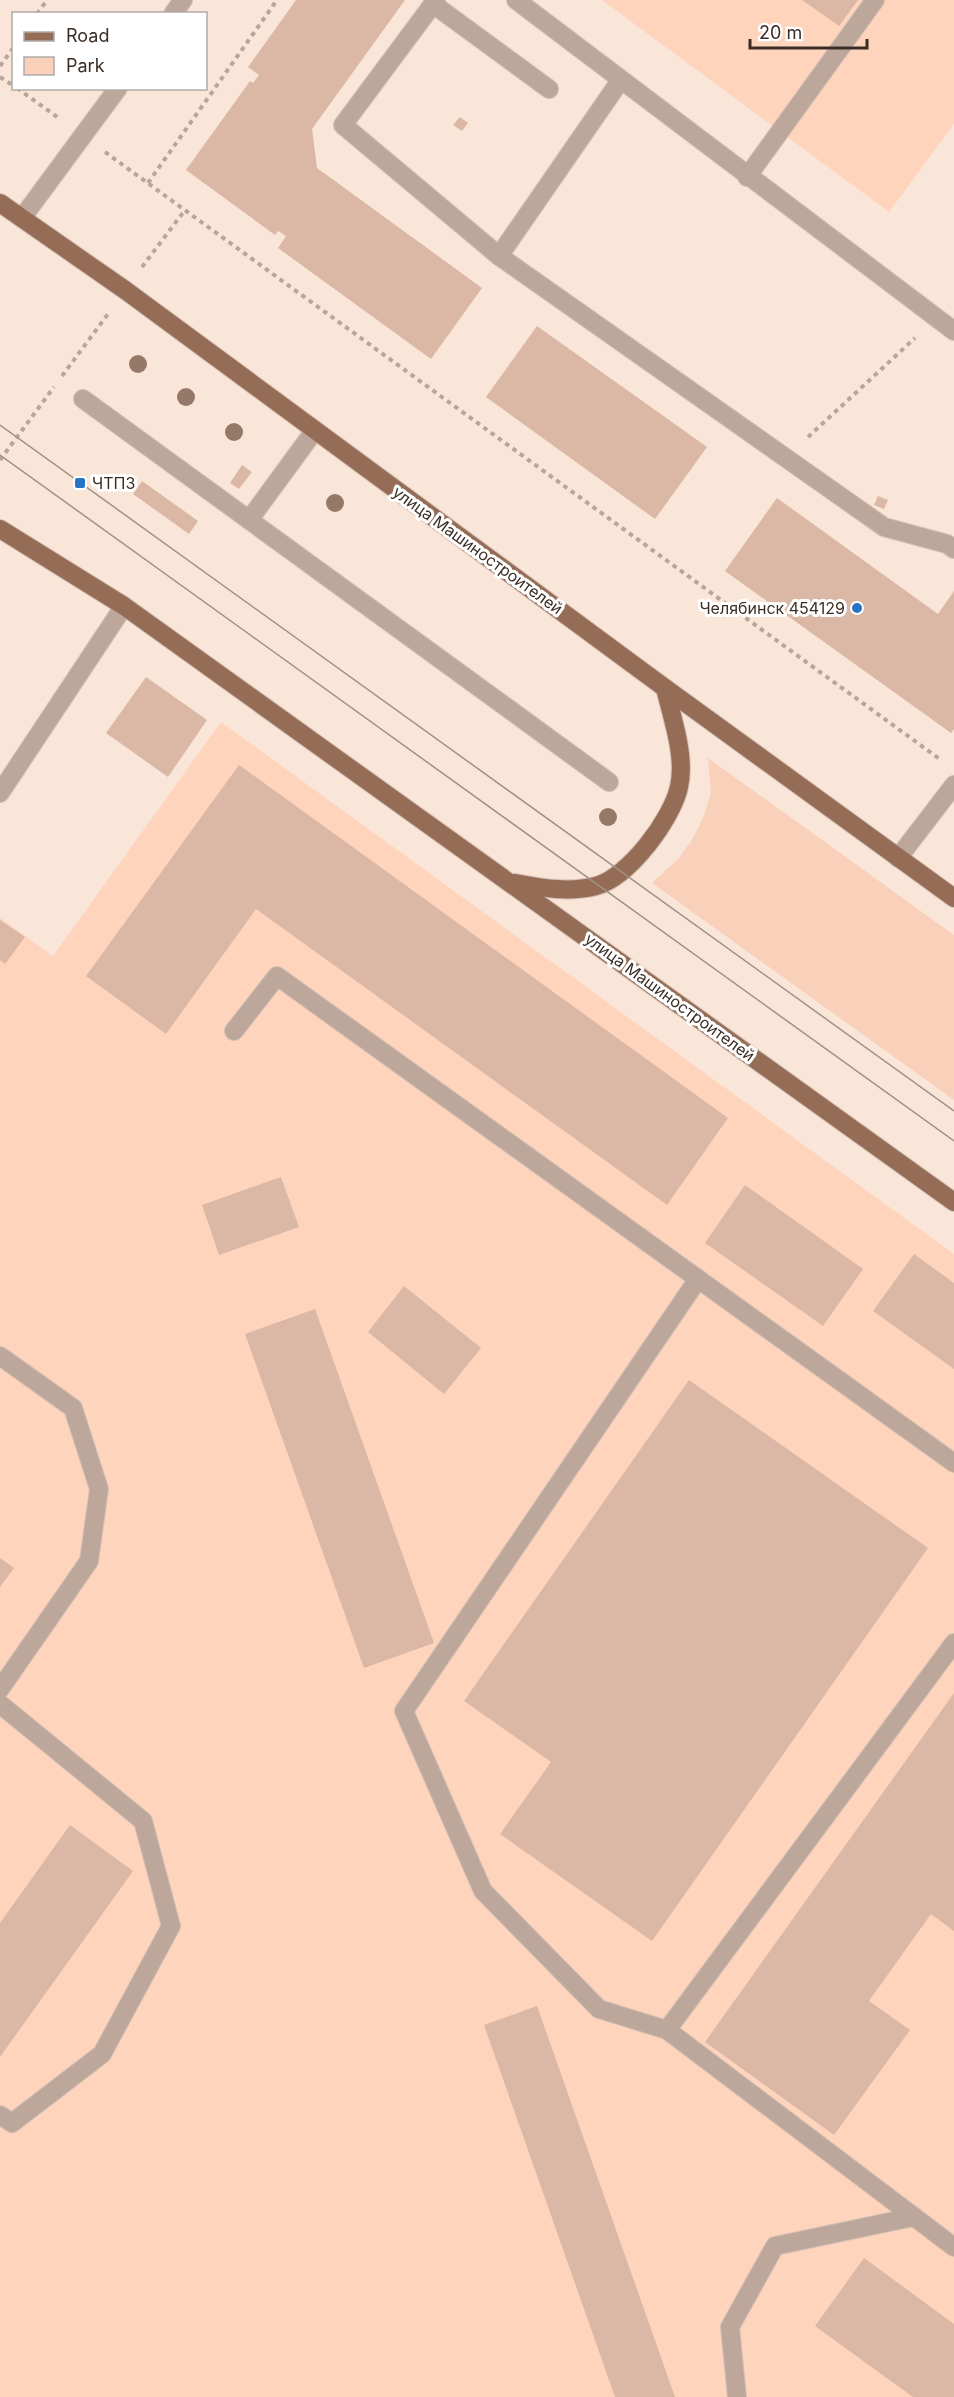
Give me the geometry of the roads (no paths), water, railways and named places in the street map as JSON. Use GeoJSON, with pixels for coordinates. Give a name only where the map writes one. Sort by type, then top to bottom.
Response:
{"type":"FeatureCollection","features":[{"type":"Feature","properties":{"kind":"main road","name":"улица Машиностроителей"},"geometry":{"type":"LineString","coordinates":[[0,203],[125,290],[954,898]]}},
{"type":"Feature","properties":{"kind":"main road","name":"улица Машиностроителей"},"geometry":{"type":"LineString","coordinates":[[0,529],[124,606],[954,1202]]}},
{"type":"Feature","properties":{"kind":"main road"},"geometry":{"type":"LineString","coordinates":[[510,882],[555,890],[598,885],[621,871],[644,850],[668,817],[679,786],[679,747],[665,688]]}},
{"type":"Feature","properties":{"kind":"street"},"geometry":{"type":"LineString","coordinates":[[747,177],[875,0]]}},
{"type":"Feature","properties":{"kind":"street"},"geometry":{"type":"LineString","coordinates":[[549,89],[434,2],[343,125],[499,256],[884,527],[947,544],[954,549]]}},
{"type":"Feature","properties":{"kind":"street"},"geometry":{"type":"LineString","coordinates":[[527,4],[620,81],[954,331]]}},
{"type":"Feature","properties":{"kind":"street"},"geometry":{"type":"LineString","coordinates":[[499,256],[620,81]]}},
{"type":"Feature","properties":{"kind":"street"},"geometry":{"type":"LineString","coordinates":[[22,218],[117,90]]}},
{"type":"Feature","properties":{"kind":"street"},"geometry":{"type":"LineString","coordinates":[[83,399],[609,782]]}},
{"type":"Feature","properties":{"kind":"street"},"geometry":{"type":"LineString","coordinates":[[249,520],[315,430]]}},
{"type":"Feature","properties":{"kind":"street"},"geometry":{"type":"LineString","coordinates":[[0,792],[124,606]]}},
{"type":"Feature","properties":{"kind":"street"},"geometry":{"type":"LineString","coordinates":[[898,858],[954,784]]}},
{"type":"Feature","properties":{"kind":"street"},"geometry":{"type":"LineString","coordinates":[[234,1031],[277,976],[954,1463]]}},
{"type":"Feature","properties":{"kind":"street"},"geometry":{"type":"LineString","coordinates":[[698,1279],[404,1710],[483,1891],[599,2008],[667,2030],[954,2247]]}},
{"type":"Feature","properties":{"kind":"street"},"geometry":{"type":"LineString","coordinates":[[0,1356],[73,1408],[99,1489],[89,1561],[0,1689]]}},
{"type":"Feature","properties":{"kind":"street"},"geometry":{"type":"LineString","coordinates":[[667,2030],[954,1643]]}},
{"type":"Feature","properties":{"kind":"street"},"geometry":{"type":"LineString","coordinates":[[0,1704],[143,1821],[171,1926],[102,2054],[12,2123],[0,2115]]}},
{"type":"Feature","properties":{"kind":"street"},"geometry":{"type":"LineString","coordinates":[[737,2397],[730,2327],[775,2246],[914,2217]]}},
{"type":"Feature","properties":{"kind":"tram line"},"geometry":{"type":"LineString","coordinates":[[0,425],[954,1111]]}},
{"type":"Feature","properties":{"kind":"tram line"},"geometry":{"type":"LineString","coordinates":[[0,455],[954,1141]]}},
{"type":"Feature","properties":{"kind":"place","name":"ЧТПЗ"},"geometry":{"type":"Point","coordinates":[80,483]}},
{"type":"Feature","properties":{"kind":"place","name":"Челябинск 454129"},"geometry":{"type":"Point","coordinates":[857,608]}}]}
